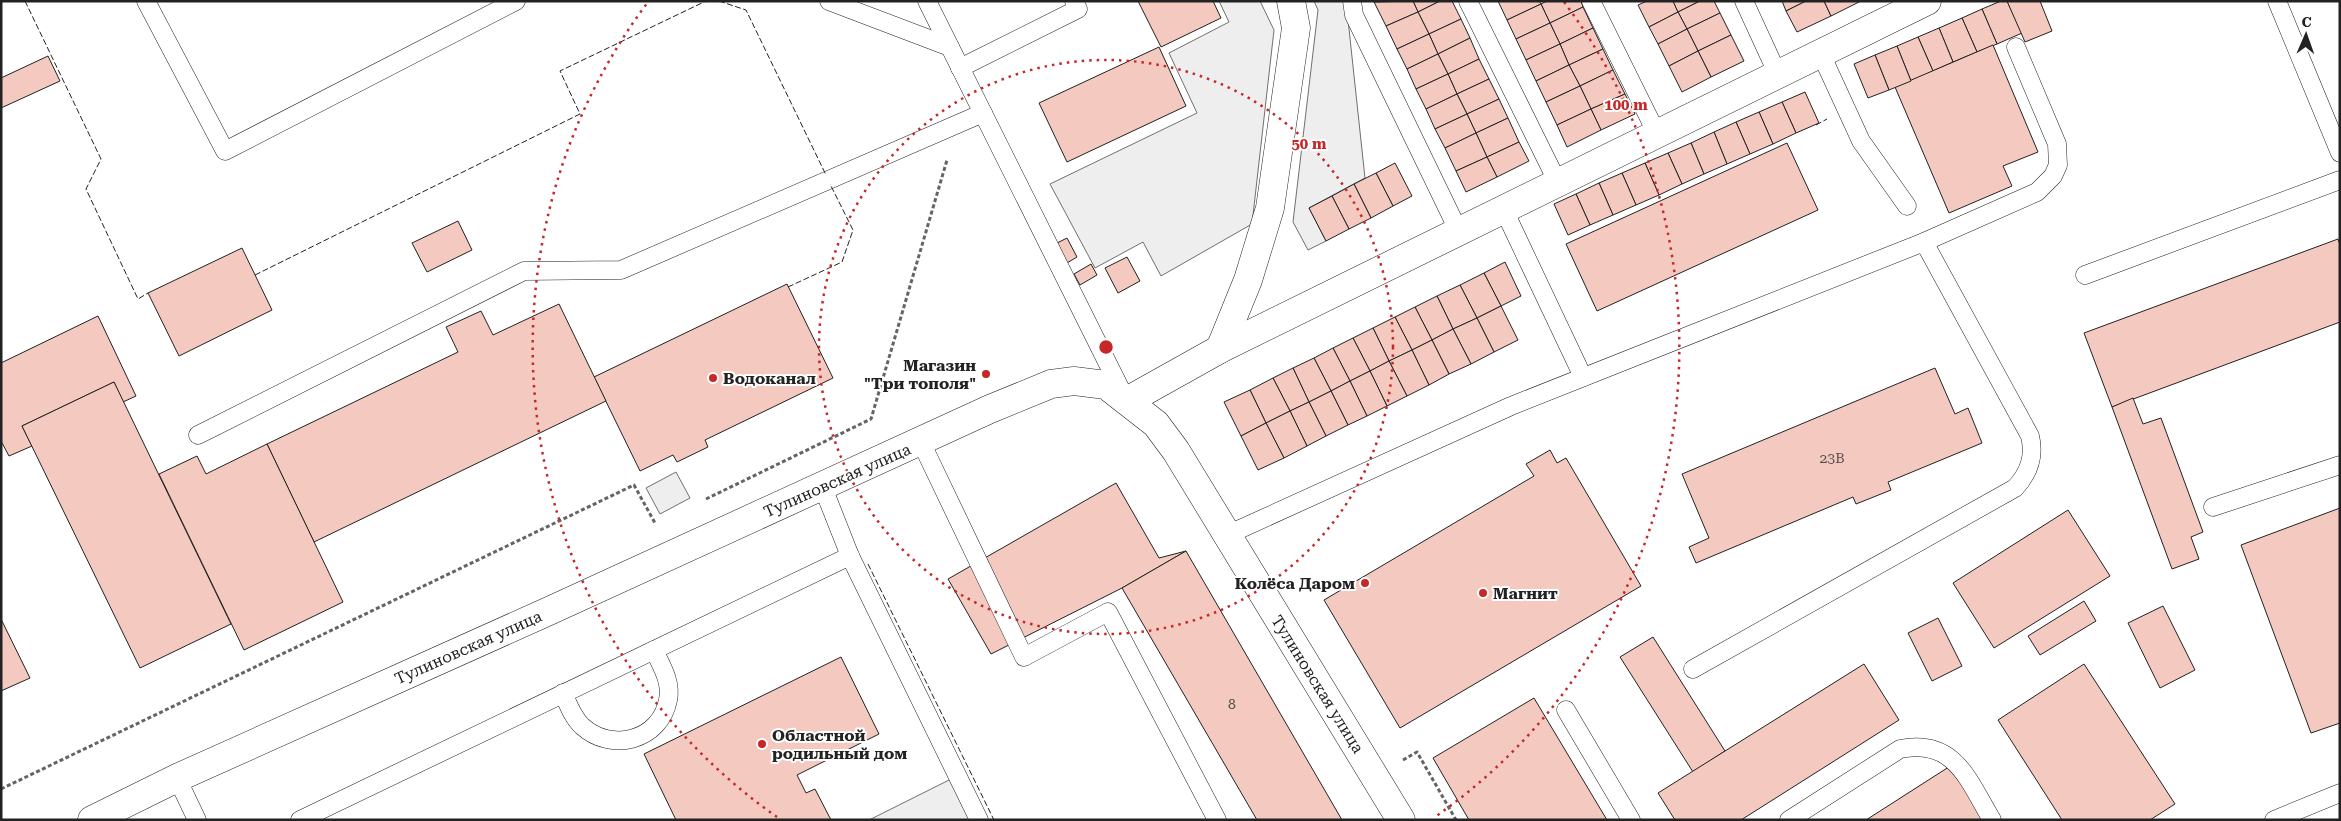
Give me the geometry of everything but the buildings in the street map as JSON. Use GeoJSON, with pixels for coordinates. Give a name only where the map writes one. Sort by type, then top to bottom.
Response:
{"type":"FeatureCollection","features":[{"type":"Feature","properties":{"kind":"street"},"geometry":{"type":"LineString","coordinates":[[1220,349],[1248,280],[1270,208],[1296,28],[1290,1]]}},
{"type":"Feature","properties":{"kind":"street"},"geometry":{"type":"LineString","coordinates":[[1127,401],[1220,349],[1821,54],[1889,10],[1927,1]]}},
{"type":"Feature","properties":{"kind":"street","name":"Тулиновская улица"},"geometry":{"type":"LineString","coordinates":[[105,817],[177,778],[540,616],[990,409],[1052,384],[1074,381],[1106,386],[1156,424],[1166,437],[1401,820]]}},
{"type":"Feature","properties":{"kind":"lane"},"geometry":{"type":"LineString","coordinates":[[146,1],[225,152],[516,1]]}},
{"type":"Feature","properties":{"kind":"lane"},"geometry":{"type":"LineString","coordinates":[[829,1],[950,47]]}},
{"type":"Feature","properties":{"kind":"lane"},"geometry":{"type":"LineString","coordinates":[[927,1],[1127,401]]}},
{"type":"Feature","properties":{"kind":"lane"},"geometry":{"type":"LineString","coordinates":[[960,68],[1078,9],[1074,1]]}},
{"type":"Feature","properties":{"kind":"lane"},"geometry":{"type":"LineString","coordinates":[[1352,1],[1354,15],[1459,232]]}},
{"type":"Feature","properties":{"kind":"lane"},"geometry":{"type":"LineString","coordinates":[[1468,1],[1558,183]]}},
{"type":"Feature","properties":{"kind":"lane"},"geometry":{"type":"LineString","coordinates":[[1591,1],[1657,134]]}},
{"type":"Feature","properties":{"kind":"lane"},"geometry":{"type":"LineString","coordinates":[[1744,1],[1778,75]]}},
{"type":"Feature","properties":{"kind":"lane"},"geometry":{"type":"LineString","coordinates":[[2277,1],[2340,153]]}},
{"type":"Feature","properties":{"kind":"lane"},"geometry":{"type":"LineString","coordinates":[[1227,535],[1511,406],[1924,242],[2037,192],[2053,176],[2058,165],[2057,144],[2016,47]]}},
{"type":"Feature","properties":{"kind":"lane"},"geometry":{"type":"LineString","coordinates":[[1821,54],[1861,141],[1907,206]]}},
{"type":"Feature","properties":{"kind":"lane"},"geometry":{"type":"LineString","coordinates":[[198,435],[524,271],[621,270],[983,113]]}},
{"type":"Feature","properties":{"kind":"lane"},"geometry":{"type":"LineString","coordinates":[[2084,274],[2340,180]]}},
{"type":"Feature","properties":{"kind":"lane"},"geometry":{"type":"LineString","coordinates":[[1504,210],[1583,377]]}},
{"type":"Feature","properties":{"kind":"lane"},"geometry":{"type":"LineString","coordinates":[[1692,669],[2015,488],[2026,476],[2032,458],[2030,436],[1924,242]]}},
{"type":"Feature","properties":{"kind":"lane"},"geometry":{"type":"LineString","coordinates":[[921,442],[1024,658],[1108,612],[1217,820]]}},
{"type":"Feature","properties":{"kind":"lane"},"geometry":{"type":"LineString","coordinates":[[2213,507],[2340,465]]}},
{"type":"Feature","properties":{"kind":"lane"},"geometry":{"type":"LineString","coordinates":[[822,486],[850,556],[979,820]]}},
{"type":"Feature","properties":{"kind":"lane"},"geometry":{"type":"LineString","coordinates":[[300,820],[850,556]]}},
{"type":"Feature","properties":{"kind":"lane"},"geometry":{"type":"LineString","coordinates":[[563,693],[580,725],[593,735],[608,741],[625,742],[640,737],[654,728],[663,714],[668,699],[668,683],[654,650]]}},
{"type":"Feature","properties":{"kind":"lane"},"geometry":{"type":"LineString","coordinates":[[1566,710],[1631,820]]}},
{"type":"Feature","properties":{"kind":"lane"},"geometry":{"type":"LineString","coordinates":[[1789,820],[1900,749],[1916,746],[1931,747],[1945,754],[1960,767],[1992,820]]}},
{"type":"Feature","properties":{"kind":"lane"},"geometry":{"type":"LineString","coordinates":[[177,778],[197,820]]}},
{"type":"Feature","properties":{"kind":"lane"},"geometry":{"type":"LineString","coordinates":[[2274,820],[2340,793]]}},
{"type":"Feature","properties":{"kind":"path"},"geometry":{"type":"LineString","coordinates":[[698,503],[872,419],[957,124]]}},
{"type":"Feature","properties":{"kind":"path"},"geometry":{"type":"LineString","coordinates":[[1,788],[634,485],[654,524],[663,520]]}},
{"type":"Feature","properties":{"kind":"path"},"geometry":{"type":"LineString","coordinates":[[1375,776],[1417,752],[1456,820]]}},
{"type":"Feature","properties":{"kind":"shaded area"},"geometry":{"type":"Polygon","coordinates":[[[1219,1],[1260,1],[1274,30],[1252,224],[1161,276],[1143,242],[1095,268],[1050,184],[1197,113],[1169,53],[1229,22],[1219,1]]]}},
{"type":"Feature","properties":{"kind":"shaded area"},"geometry":{"type":"Polygon","coordinates":[[[1314,1],[1346,1],[1365,178],[1309,208],[1326,241],[1308,250],[1293,222],[1318,10],[1314,1]]]}},
{"type":"Feature","properties":{"kind":"shaded area"},"geometry":{"type":"Polygon","coordinates":[[[676,472],[690,498],[660,514],[646,488],[676,472]]]}},
{"type":"Feature","properties":{"kind":"shaded area"},"geometry":{"type":"Polygon","coordinates":[[[951,779],[971,820],[869,820],[951,779]]]}},
{"type":"Feature","properties":{"kind":"fence"},"geometry":{"type":"LineString","coordinates":[[25,1],[101,159],[86,189],[138,299],[148,293]]}},
{"type":"Feature","properties":{"kind":"fence"},"geometry":{"type":"LineString","coordinates":[[255,275],[580,114],[560,71],[706,1]]}},
{"type":"Feature","properties":{"kind":"fence"},"geometry":{"type":"LineString","coordinates":[[719,1],[746,10],[826,175]]}},
{"type":"Feature","properties":{"kind":"fence"},"geometry":{"type":"LineString","coordinates":[[1816,125],[1827,119]]}},
{"type":"Feature","properties":{"kind":"fence"},"geometry":{"type":"LineString","coordinates":[[788,287],[842,262],[853,230],[830,184]]}},
{"type":"Feature","properties":{"kind":"fence"},"geometry":{"type":"LineString","coordinates":[[868,564],[994,820]]}},
{"type":"Feature","properties":{"kind":"place","name":"Магазин \"Три тополя\""},"geometry":{"type":"Point","coordinates":[986,374]}},
{"type":"Feature","properties":{"kind":"place","name":"Водоканал"},"geometry":{"type":"Point","coordinates":[713,378]}},
{"type":"Feature","properties":{"kind":"place","name":"Колёса Даром"},"geometry":{"type":"Point","coordinates":[1365,583]}},
{"type":"Feature","properties":{"kind":"place","name":"Магнит"},"geometry":{"type":"Point","coordinates":[1483,593]}},
{"type":"Feature","properties":{"kind":"place","name":"Областной родильный дом"},"geometry":{"type":"Point","coordinates":[762,744]}}]}
